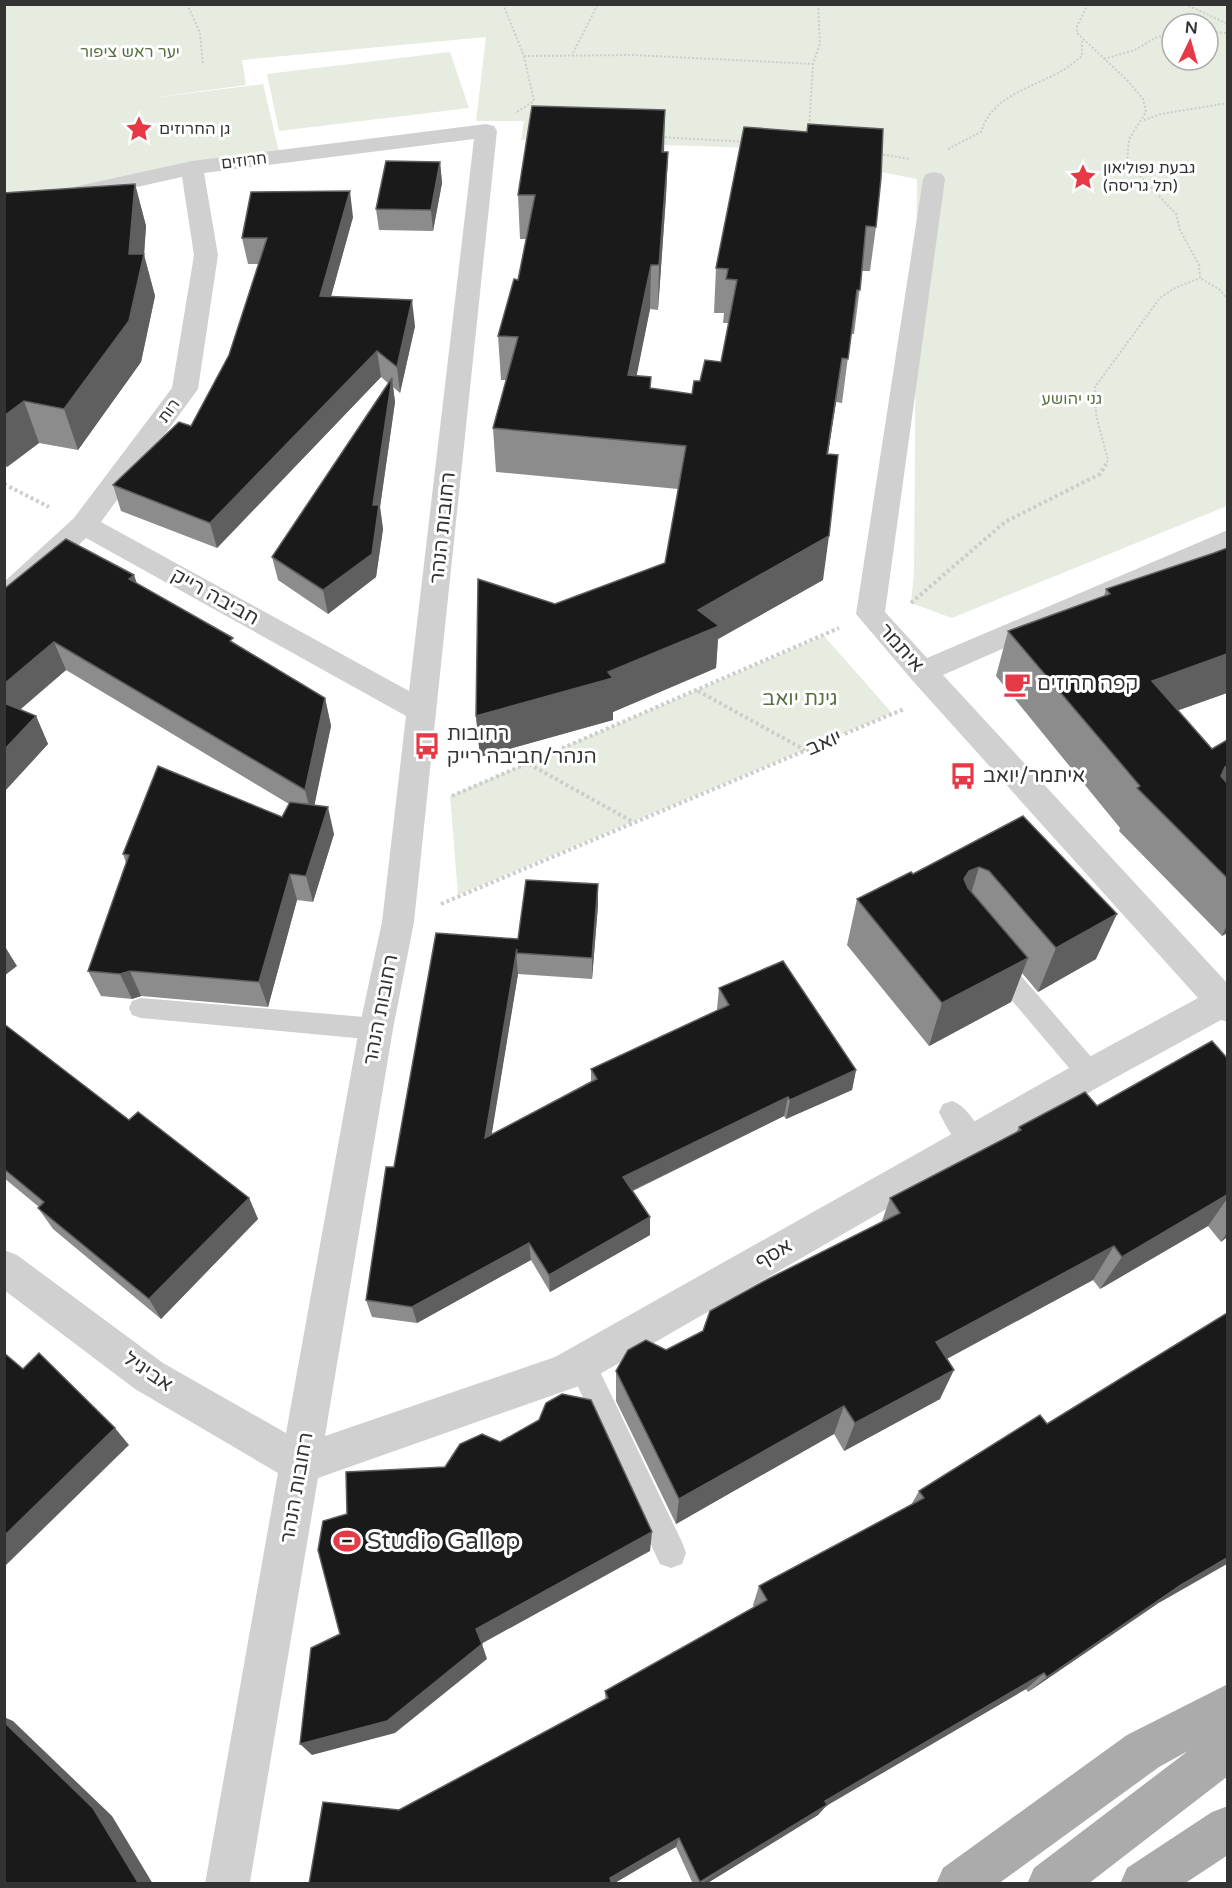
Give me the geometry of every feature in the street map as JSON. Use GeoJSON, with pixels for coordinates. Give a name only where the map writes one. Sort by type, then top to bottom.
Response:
{"type":"FeatureCollection","features":[{"type":"Feature","properties":{"kind":"main road"},"geometry":{"type":"LineString","coordinates":[[959,1884],[1143,1751],[1227,1706]]}},
{"type":"Feature","properties":{"kind":"main road"},"geometry":{"type":"LineString","coordinates":[[1050,1884],[1227,1748]]}},
{"type":"Feature","properties":{"kind":"main road"},"geometry":{"type":"LineString","coordinates":[[1143,1884],[1227,1828]]}},
{"type":"Feature","properties":{"kind":"street","name":"חרוזים"},"geometry":{"type":"LineString","coordinates":[[4,202],[69,195],[192,168],[486,131]]}},
{"type":"Feature","properties":{"kind":"street","name":"רחובות הנהר"},"geometry":{"type":"LineString","coordinates":[[227,1882],[302,1464],[376,1029],[398,922],[486,131]]}},
{"type":"Feature","properties":{"kind":"street","name":"רות"},"geometry":{"type":"LineString","coordinates":[[4,599],[84,525],[185,389],[206,255],[192,168]]}},
{"type":"Feature","properties":{"kind":"street"},"geometry":{"type":"LineString","coordinates":[[871,603],[934,179]]}},
{"type":"Feature","properties":{"kind":"street","name":"חביבה רייק"},"geometry":{"type":"LineString","coordinates":[[84,525],[423,712]]}},
{"type":"Feature","properties":{"kind":"street"},"geometry":{"type":"LineString","coordinates":[[922,672],[1227,539]]}},
{"type":"Feature","properties":{"kind":"street","name":"איתמר"},"geometry":{"type":"LineString","coordinates":[[871,603],[922,672],[1226,1003]]}},
{"type":"Feature","properties":{"kind":"street","name":"אסף"},"geometry":{"type":"LineString","coordinates":[[302,1464],[565,1373],[848,1227],[962,1127],[1090,1074],[1226,1003]]}},
{"type":"Feature","properties":{"kind":"street","name":"אביגיל"},"geometry":{"type":"LineString","coordinates":[[4,1267],[149,1376],[302,1464]]}},
{"type":"Feature","properties":{"kind":"lane"},"geometry":{"type":"LineString","coordinates":[[979,944],[1090,1074]]}},
{"type":"Feature","properties":{"kind":"lane"},"geometry":{"type":"LineString","coordinates":[[141,1008],[376,1029]]}},
{"type":"Feature","properties":{"kind":"lane"},"geometry":{"type":"LineString","coordinates":[[581,1363],[671,1553]]}},
{"type":"Feature","properties":{"kind":"path"},"geometry":{"type":"LineString","coordinates":[[4,8],[8,4]]}},
{"type":"Feature","properties":{"kind":"path"},"geometry":{"type":"LineString","coordinates":[[187,4],[197,19],[202,41],[203,65]]}},
{"type":"Feature","properties":{"kind":"path"},"geometry":{"type":"LineString","coordinates":[[486,131],[534,101],[524,56],[503,4]]}},
{"type":"Feature","properties":{"kind":"path"},"geometry":{"type":"LineString","coordinates":[[573,53],[598,4]]}},
{"type":"Feature","properties":{"kind":"path"},"geometry":{"type":"LineString","coordinates":[[808,137],[813,63],[820,43],[818,4]]}},
{"type":"Feature","properties":{"kind":"path"},"geometry":{"type":"LineString","coordinates":[[1088,4],[1077,26],[1077,33],[1138,89],[1146,106],[1143,120],[1128,140],[1127,162],[1176,214],[1180,230],[1198,265],[1200,278]]}},
{"type":"Feature","properties":{"kind":"path"},"geometry":{"type":"LineString","coordinates":[[1185,4],[1227,24]]}},
{"type":"Feature","properties":{"kind":"path"},"geometry":{"type":"LineString","coordinates":[[1103,59],[1135,50],[1160,36]]}},
{"type":"Feature","properties":{"kind":"path"},"geometry":{"type":"LineString","coordinates":[[939,151],[950,149],[981,132],[982,123],[987,116],[1004,102],[1030,85],[1060,72],[1082,56],[1082,39]]}},
{"type":"Feature","properties":{"kind":"path"},"geometry":{"type":"LineString","coordinates":[[524,56],[573,53],[673,55],[813,63]]}},
{"type":"Feature","properties":{"kind":"path"},"geometry":{"type":"LineString","coordinates":[[1143,120],[1161,114],[1227,103]]}},
{"type":"Feature","properties":{"kind":"path"},"geometry":{"type":"LineString","coordinates":[[661,137],[752,143]]}},
{"type":"Feature","properties":{"kind":"path"},"geometry":{"type":"LineString","coordinates":[[874,154],[908,157],[918,155]]}},
{"type":"Feature","properties":{"kind":"path"},"geometry":{"type":"LineString","coordinates":[[908,157],[934,179]]}},
{"type":"Feature","properties":{"kind":"path"},"geometry":{"type":"LineString","coordinates":[[1200,278],[1220,290],[1227,300]]}},
{"type":"Feature","properties":{"kind":"path"},"geometry":{"type":"LineString","coordinates":[[414,792],[450,796],[697,690],[871,603],[911,603],[1005,522],[1100,474],[1108,460],[1104,440],[1095,417],[1095,387],[1160,298],[1175,288],[1200,278]]}},
{"type":"Feature","properties":{"kind":"path"},"geometry":{"type":"LineString","coordinates":[[4,484],[84,525]]}},
{"type":"Feature","properties":{"kind":"path","name":"יואב"},"geometry":{"type":"LineString","coordinates":[[398,922],[908,707],[922,672]]}},
{"type":"Feature","properties":{"kind":"path"},"geometry":{"type":"LineString","coordinates":[[697,690],[805,750]]}},
{"type":"Feature","properties":{"kind":"path"},"geometry":{"type":"LineString","coordinates":[[528,763],[633,822]]}},
{"type":"Feature","properties":{"kind":"green space","name":"גני יהושע"},"geometry":{"type":"Polygon","coordinates":[[[5,5],[1227,5],[1227,506],[952,618],[911,603],[914,573],[917,179],[754,148],[521,140],[524,121],[476,121],[486,37],[242,60],[246,85],[143,99],[263,84],[279,152],[62,190],[5,195],[5,5]]]}},
{"type":"Feature","properties":{"kind":"green space"},"geometry":{"type":"Polygon","coordinates":[[[450,52],[469,108],[279,131],[267,74],[450,52]]]}},
{"type":"Feature","properties":{"kind":"green space","name":"גינת יואב"},"geometry":{"type":"Polygon","coordinates":[[[824,636],[892,713],[458,895],[450,796],[824,636]]]}},
{"type":"Feature","properties":{"kind":"building"},"geometry":{"type":"Polygon","coordinates":[[[532,106],[665,110],[662,152],[668,152],[659,265],[651,265],[628,375],[651,377],[650,388],[692,394],[694,381],[700,381],[705,360],[721,362],[737,280],[726,279],[728,269],[716,268],[744,127],[807,132],[808,124],[883,129],[881,178],[876,227],[866,226],[860,290],[857,290],[848,359],[842,358],[827,454],[838,455],[829,536],[698,610],[719,626],[608,672],[613,678],[476,716],[478,579],[555,604],[665,563],[686,446],[493,428],[518,337],[498,336],[514,279],[518,280],[535,195],[518,195],[532,106]]]}},
{"type":"Feature","properties":{"kind":"building"},"geometry":{"type":"Polygon","coordinates":[[[386,161],[440,162],[431,210],[376,209],[386,161]]]}},
{"type":"Feature","properties":{"kind":"building"},"geometry":{"type":"Polygon","coordinates":[[[135,184],[129,254],[144,254],[129,321],[64,409],[24,401],[4,416],[4,193],[135,184]]]}},
{"type":"Feature","properties":{"kind":"building"},"geometry":{"type":"Polygon","coordinates":[[[350,191],[320,296],[412,300],[397,367],[377,351],[210,523],[113,485],[179,422],[191,426],[229,355],[267,238],[242,238],[251,192],[350,191]]]}},
{"type":"Feature","properties":{"kind":"building"},"geometry":{"type":"Polygon","coordinates":[[[392,378],[373,505],[379,505],[372,554],[323,590],[272,557],[392,378]]]}},
{"type":"Feature","properties":{"kind":"building"},"geometry":{"type":"Polygon","coordinates":[[[66,539],[134,575],[129,579],[233,638],[230,641],[325,698],[305,790],[54,642],[4,684],[4,589],[66,539]]]}},
{"type":"Feature","properties":{"kind":"building"},"geometry":{"type":"Polygon","coordinates":[[[1227,548],[1227,654],[1152,681],[1212,749],[1227,740],[1227,766],[1221,776],[1227,783],[1227,878],[1137,788],[1140,786],[1008,631],[1110,594],[1106,589],[1227,548]]]}},
{"type":"Feature","properties":{"kind":"building"},"geometry":{"type":"Polygon","coordinates":[[[4,703],[36,716],[4,750],[4,703]]]}},
{"type":"Feature","properties":{"kind":"building"},"geometry":{"type":"Polygon","coordinates":[[[158,766],[282,817],[290,802],[328,807],[306,876],[290,874],[259,982],[130,971],[120,974],[88,971],[129,855],[123,854],[158,766]]]}},
{"type":"Feature","properties":{"kind":"building"},"geometry":{"type":"Polygon","coordinates":[[[1023,816],[1117,914],[1056,948],[989,871],[979,867],[969,871],[964,879],[968,888],[1028,958],[942,1003],[857,899],[911,872],[913,874],[1023,816]]]}},
{"type":"Feature","properties":{"kind":"building"},"geometry":{"type":"Polygon","coordinates":[[[526,880],[598,884],[592,958],[516,953],[485,1138],[597,1079],[591,1069],[729,1005],[719,988],[783,961],[856,1070],[790,1100],[788,1097],[623,1177],[650,1217],[549,1275],[529,1243],[412,1307],[366,1300],[386,1167],[394,1167],[436,933],[518,939],[526,880]]]}},
{"type":"Feature","properties":{"kind":"building"},"geometry":{"type":"Polygon","coordinates":[[[4,1024],[129,1120],[138,1112],[249,1198],[149,1299],[38,1208],[44,1202],[4,1169],[4,1024]]]}},
{"type":"Feature","properties":{"kind":"building"},"geometry":{"type":"Polygon","coordinates":[[[1212,1041],[1227,1058],[1227,1195],[1122,1257],[1114,1246],[936,1342],[954,1370],[855,1423],[844,1406],[679,1499],[616,1371],[628,1350],[646,1340],[666,1350],[703,1331],[710,1311],[768,1279],[900,1213],[890,1198],[1021,1130],[1019,1127],[1085,1092],[1097,1106],[1212,1041]]]}},
{"type":"Feature","properties":{"kind":"building"},"geometry":{"type":"Polygon","coordinates":[[[1227,1313],[1227,1558],[1181,1585],[1047,1677],[1044,1673],[825,1801],[827,1805],[700,1882],[679,1838],[610,1878],[612,1884],[309,1884],[323,1802],[399,1810],[608,1698],[605,1691],[767,1600],[759,1586],[924,1498],[919,1491],[1040,1415],[1047,1424],[1227,1313]]]}},
{"type":"Feature","properties":{"kind":"building"},"geometry":{"type":"Polygon","coordinates":[[[4,1353],[23,1369],[39,1353],[115,1428],[4,1536],[4,1353]]]}},
{"type":"Feature","properties":{"kind":"building"},"geometry":{"type":"Polygon","coordinates":[[[562,1394],[591,1400],[652,1532],[476,1629],[482,1644],[387,1721],[300,1744],[311,1648],[340,1634],[318,1550],[323,1521],[347,1514],[346,1472],[445,1467],[460,1444],[482,1434],[500,1442],[539,1420],[546,1403],[562,1394]]]}},
{"type":"Feature","properties":{"kind":"building"},"geometry":{"type":"Polygon","coordinates":[[[4,1722],[93,1808],[139,1884],[4,1884],[4,1722]]]}},
{"type":"Feature","properties":{"kind":"place","name":"גן החרוזים"},"geometry":{"type":"Point","coordinates":[139,129]}},
{"type":"Feature","properties":{"kind":"place","name":"גבעת נפוליאון (תל גריסה)"},"geometry":{"type":"Point","coordinates":[1083,177]}},
{"type":"Feature","properties":{"kind":"place","name":"קפה חרוזים"},"geometry":{"type":"Point","coordinates":[1017,684]}},
{"type":"Feature","properties":{"kind":"place","name":"רחובות הנהר/חביבה רייק"},"geometry":{"type":"Point","coordinates":[427,746]}},
{"type":"Feature","properties":{"kind":"place","name":"איתמר/יואב"},"geometry":{"type":"Point","coordinates":[963,776]}},
{"type":"Feature","properties":{"kind":"place","name":"Studio Gallop"},"geometry":{"type":"Point","coordinates":[347,1541]}},
{"type":"Feature","properties":{"kind":"park label","name":"יער ראש ציפור"},"geometry":{"type":"Point","coordinates":[130,52]}}]}
